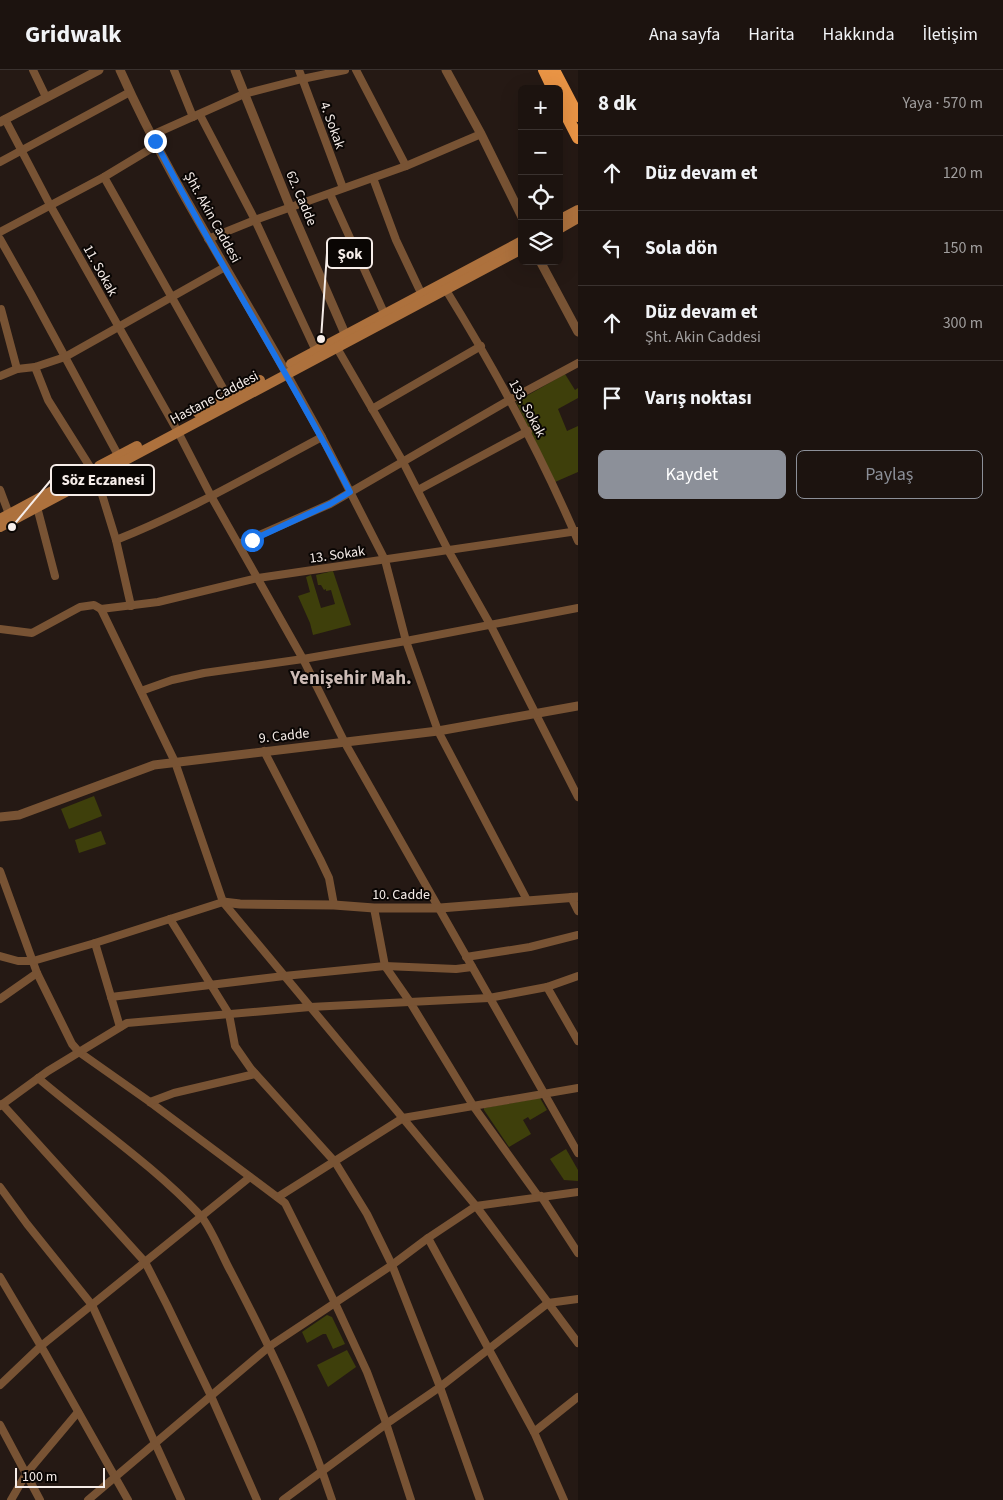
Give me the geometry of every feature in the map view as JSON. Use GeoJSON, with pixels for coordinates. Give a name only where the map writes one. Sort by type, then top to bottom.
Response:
{"type":"FeatureCollection","features":[{"type":"Feature","properties":{"kind":"highway"},"geometry":{"type":"LineString","coordinates":[[544,70],[551,85]]}},
{"type":"Feature","properties":{"kind":"highway"},"geometry":{"type":"LineString","coordinates":[[554,70],[578,116]]}},
{"type":"Feature","properties":{"kind":"highway"},"geometry":{"type":"LineString","coordinates":[[563,109],[578,138]]}},
{"type":"Feature","properties":{"kind":"main road"},"geometry":{"type":"LineString","coordinates":[[563,218],[578,210]]}},
{"type":"Feature","properties":{"kind":"main road"},"geometry":{"type":"LineString","coordinates":[[563,227],[578,218]]}},
{"type":"Feature","properties":{"kind":"main road","name":"Hastane Caddesi"},"geometry":{"type":"LineString","coordinates":[[4,517],[94,472],[285,371],[316,350],[346,336],[518,243]]}},
{"type":"Feature","properties":{"kind":"main road","name":"Hastane Caddesi"},"geometry":{"type":"LineString","coordinates":[[0,528],[37,508],[118,455],[176,429],[228,397],[337,348],[518,251]]}},
{"type":"Feature","properties":{"kind":"street"},"geometry":{"type":"LineString","coordinates":[[33,70],[46,97]]}},
{"type":"Feature","properties":{"kind":"street"},"geometry":{"type":"LineString","coordinates":[[2,121],[99,70]]}},
{"type":"Feature","properties":{"kind":"street","name":"Şht. Akin Caddesi"},"geometry":{"type":"LineString","coordinates":[[120,70],[157,145],[208,239],[285,371]]}},
{"type":"Feature","properties":{"kind":"street"},"geometry":{"type":"LineString","coordinates":[[174,70],[196,116],[255,220],[316,350]]}},
{"type":"Feature","properties":{"kind":"street","name":"62. Cadde"},"geometry":{"type":"LineString","coordinates":[[235,70],[290,207],[346,336]]}},
{"type":"Feature","properties":{"kind":"street","name":"4. Sokak"},"geometry":{"type":"LineString","coordinates":[[299,70],[343,188]]}},
{"type":"Feature","properties":{"kind":"street"},"geometry":{"type":"LineString","coordinates":[[152,135],[244,94],[345,70]]}},
{"type":"Feature","properties":{"kind":"street"},"geometry":{"type":"LineString","coordinates":[[356,70],[406,166]]}},
{"type":"Feature","properties":{"kind":"street"},"geometry":{"type":"LineString","coordinates":[[446,70],[481,134],[518,209]]}},
{"type":"Feature","properties":{"kind":"street"},"geometry":{"type":"LineString","coordinates":[[0,162],[130,92]]}},
{"type":"Feature","properties":{"kind":"street","name":"11. Sokak"},"geometry":{"type":"LineString","coordinates":[[2,121],[22,151],[50,206],[176,429],[211,496],[303,659],[345,742],[578,1153]]}},
{"type":"Feature","properties":{"kind":"street"},"geometry":{"type":"LineString","coordinates":[[208,239],[290,207],[406,166],[481,134]]}},
{"type":"Feature","properties":{"kind":"street"},"geometry":{"type":"LineString","coordinates":[[0,232],[104,177],[157,145]]}},
{"type":"Feature","properties":{"kind":"street"},"geometry":{"type":"LineString","coordinates":[[104,177],[228,397]]}},
{"type":"Feature","properties":{"kind":"street"},"geometry":{"type":"LineString","coordinates":[[373,178],[396,240],[422,295]]}},
{"type":"Feature","properties":{"kind":"street"},"geometry":{"type":"LineString","coordinates":[[330,194],[384,315]]}},
{"type":"Feature","properties":{"kind":"street"},"geometry":{"type":"LineString","coordinates":[[0,239],[118,455]]}},
{"type":"Feature","properties":{"kind":"street"},"geometry":{"type":"LineString","coordinates":[[542,265],[578,332]]}},
{"type":"Feature","properties":{"kind":"street"},"geometry":{"type":"LineString","coordinates":[[0,376],[17,369],[35,367],[65,357],[225,267]]}},
{"type":"Feature","properties":{"kind":"street","name":"133. Sokak"},"geometry":{"type":"LineString","coordinates":[[446,290],[481,346],[528,431],[576,531],[578,542]]}},
{"type":"Feature","properties":{"kind":"street"},"geometry":{"type":"LineString","coordinates":[[1,309],[17,369]]}},
{"type":"Feature","properties":{"kind":"street"},"geometry":{"type":"LineString","coordinates":[[372,409],[481,346]]}},
{"type":"Feature","properties":{"kind":"street"},"geometry":{"type":"LineString","coordinates":[[337,348],[403,462],[448,550],[491,626],[578,797]]}},
{"type":"Feature","properties":{"kind":"street"},"geometry":{"type":"LineString","coordinates":[[239,544],[330,504],[511,399],[578,363]]}},
{"type":"Feature","properties":{"kind":"street"},"geometry":{"type":"LineString","coordinates":[[35,367],[48,400],[94,472],[116,540],[131,606]]}},
{"type":"Feature","properties":{"kind":"street"},"geometry":{"type":"LineString","coordinates":[[285,371],[322,437],[385,560],[406,641],[438,730],[528,900]]}},
{"type":"Feature","properties":{"kind":"street"},"geometry":{"type":"LineString","coordinates":[[418,490],[528,431]]}},
{"type":"Feature","properties":{"kind":"street"},"geometry":{"type":"LineString","coordinates":[[116,540],[144,529],[211,496],[322,437]]}},
{"type":"Feature","properties":{"kind":"street"},"geometry":{"type":"LineString","coordinates":[[0,490],[4,517]]}},
{"type":"Feature","properties":{"kind":"street"},"geometry":{"type":"LineString","coordinates":[[37,508],[55,576]]}},
{"type":"Feature","properties":{"kind":"street","name":"13. Sokak"},"geometry":{"type":"LineString","coordinates":[[0,629],[32,633],[80,607],[94,605],[101,609],[158,602],[258,578],[576,531]]}},
{"type":"Feature","properties":{"kind":"street"},"geometry":{"type":"LineString","coordinates":[[141,691],[172,680],[204,673],[303,659],[491,626],[578,608]]}},
{"type":"Feature","properties":{"kind":"street"},"geometry":{"type":"LineString","coordinates":[[101,609],[175,762],[223,902],[476,1206],[578,1343]]}},
{"type":"Feature","properties":{"kind":"street","name":"9. Cadde"},"geometry":{"type":"LineString","coordinates":[[0,817],[19,815],[154,765],[438,730],[578,706]]}},
{"type":"Feature","properties":{"kind":"street"},"geometry":{"type":"LineString","coordinates":[[264,751],[326,872],[334,905]]}},
{"type":"Feature","properties":{"kind":"street"},"geometry":{"type":"LineString","coordinates":[[0,871],[37,973],[72,1044],[79,1052],[150,1102],[285,1203],[367,1372],[411,1500]]}},
{"type":"Feature","properties":{"kind":"street"},"geometry":{"type":"LineString","coordinates":[[574,897],[578,911]]}},
{"type":"Feature","properties":{"kind":"street","name":"10. Cadde"},"geometry":{"type":"LineString","coordinates":[[223,902],[374,908],[440,908],[574,897]]}},
{"type":"Feature","properties":{"kind":"street"},"geometry":{"type":"LineString","coordinates":[[2,959],[33,961],[223,902]]}},
{"type":"Feature","properties":{"kind":"street"},"geometry":{"type":"LineString","coordinates":[[374,908],[385,966],[410,1002],[474,1107],[540,1196],[578,1253]]}},
{"type":"Feature","properties":{"kind":"street"},"geometry":{"type":"LineString","coordinates":[[170,919],[229,1014],[235,1046],[255,1074],[335,1162],[367,1214],[392,1264],[440,1387],[480,1500]]}},
{"type":"Feature","properties":{"kind":"street"},"geometry":{"type":"LineString","coordinates":[[466,957],[512,950],[578,935]]}},
{"type":"Feature","properties":{"kind":"street"},"geometry":{"type":"LineString","coordinates":[[95,943],[120,1027]]}},
{"type":"Feature","properties":{"kind":"street"},"geometry":{"type":"LineString","coordinates":[[111,997],[385,966],[456,969],[472,967]]}},
{"type":"Feature","properties":{"kind":"street"},"geometry":{"type":"LineString","coordinates":[[0,999],[37,973]]}},
{"type":"Feature","properties":{"kind":"street"},"geometry":{"type":"LineString","coordinates":[[257,1500],[211,1396],[145,1262],[1,1105],[38,1078],[127,1023],[310,1007],[489,998],[547,987],[578,976]]}},
{"type":"Feature","properties":{"kind":"street"},"geometry":{"type":"LineString","coordinates":[[547,987],[578,1041]]}},
{"type":"Feature","properties":{"kind":"street"},"geometry":{"type":"LineString","coordinates":[[150,1102],[174,1093],[255,1074]]}},
{"type":"Feature","properties":{"kind":"street"},"geometry":{"type":"LineString","coordinates":[[38,1078],[140,1160],[202,1216],[270,1346],[322,1471],[332,1500]]}},
{"type":"Feature","properties":{"kind":"street"},"geometry":{"type":"LineString","coordinates":[[278,1197],[403,1118],[578,1088]]}},
{"type":"Feature","properties":{"kind":"street"},"geometry":{"type":"LineString","coordinates":[[0,1386],[41,1346],[250,1177]]}},
{"type":"Feature","properties":{"kind":"street"},"geometry":{"type":"LineString","coordinates":[[0,1187],[92,1305],[181,1500]]}},
{"type":"Feature","properties":{"kind":"street"},"geometry":{"type":"LineString","coordinates":[[88,1500],[270,1346],[476,1206],[578,1192]]}},
{"type":"Feature","properties":{"kind":"street"},"geometry":{"type":"LineString","coordinates":[[428,1238],[534,1432],[564,1500]]}},
{"type":"Feature","properties":{"kind":"street"},"geometry":{"type":"LineString","coordinates":[[0,1277],[128,1500]]}},
{"type":"Feature","properties":{"kind":"street"},"geometry":{"type":"LineString","coordinates":[[283,1500],[386,1424],[440,1387],[548,1303],[578,1299]]}},
{"type":"Feature","properties":{"kind":"street"},"geometry":{"type":"LineString","coordinates":[[534,1432],[578,1398]]}},
{"type":"Feature","properties":{"kind":"street"},"geometry":{"type":"LineString","coordinates":[[11,1500],[26,1474],[78,1412]]}},
{"type":"Feature","properties":{"kind":"street"},"geometry":{"type":"LineString","coordinates":[[0,1425],[40,1500]]}},
{"type":"Feature","properties":{"kind":"shaded area"},"geometry":{"type":"Polygon","coordinates":[[[565,374],[575,390],[578,388],[578,398],[558,409],[567,431],[578,426],[578,472],[555,482],[516,402],[565,374]]]}},
{"type":"Feature","properties":{"kind":"shaded area"},"geometry":{"type":"Polygon","coordinates":[[[333,571],[351,625],[313,635],[310,623],[298,596],[310,592],[306,577],[311,575],[321,608],[335,604],[331,590],[326,591],[321,585],[318,585],[316,575],[333,571]]]}},
{"type":"Feature","properties":{"kind":"shaded area"},"geometry":{"type":"Polygon","coordinates":[[[94,796],[102,816],[69,829],[61,809],[94,796]]]}},
{"type":"Feature","properties":{"kind":"shaded area"},"geometry":{"type":"Polygon","coordinates":[[[101,831],[106,844],[79,853],[75,840],[101,831]]]}},
{"type":"Feature","properties":{"kind":"shaded area"},"geometry":{"type":"Polygon","coordinates":[[[540,1098],[547,1110],[530,1120],[528,1117],[523,1120],[531,1134],[509,1147],[484,1108],[540,1098]]]}},
{"type":"Feature","properties":{"kind":"shaded area"},"geometry":{"type":"Polygon","coordinates":[[[566,1149],[578,1170],[578,1181],[564,1180],[550,1159],[566,1149]]]}},
{"type":"Feature","properties":{"kind":"shaded area"},"geometry":{"type":"Polygon","coordinates":[[[327,1315],[332,1317],[345,1344],[333,1349],[326,1334],[307,1343],[302,1332],[327,1315]]]}},
{"type":"Feature","properties":{"kind":"shaded area"},"geometry":{"type":"Polygon","coordinates":[[[347,1350],[356,1367],[328,1387],[317,1365],[347,1350]]]}},
{"type":"Feature","properties":{"kind":"place","name":"Şok"},"geometry":{"type":"Point","coordinates":[321,339]}},
{"type":"Feature","properties":{"kind":"place","name":"Söz Eczanesi"},"geometry":{"type":"Point","coordinates":[12,527]}},
{"type":"Feature","properties":{"kind":"district","name":"Yenişehir Mah."},"geometry":{"type":"Point","coordinates":[351,677]}},
{"type":"Feature","properties":{"kind":"route"},"geometry":{"type":"LineString","coordinates":[[155,141],[208,239],[322,437],[350,492],[330,504],[252,540]]}}]}
